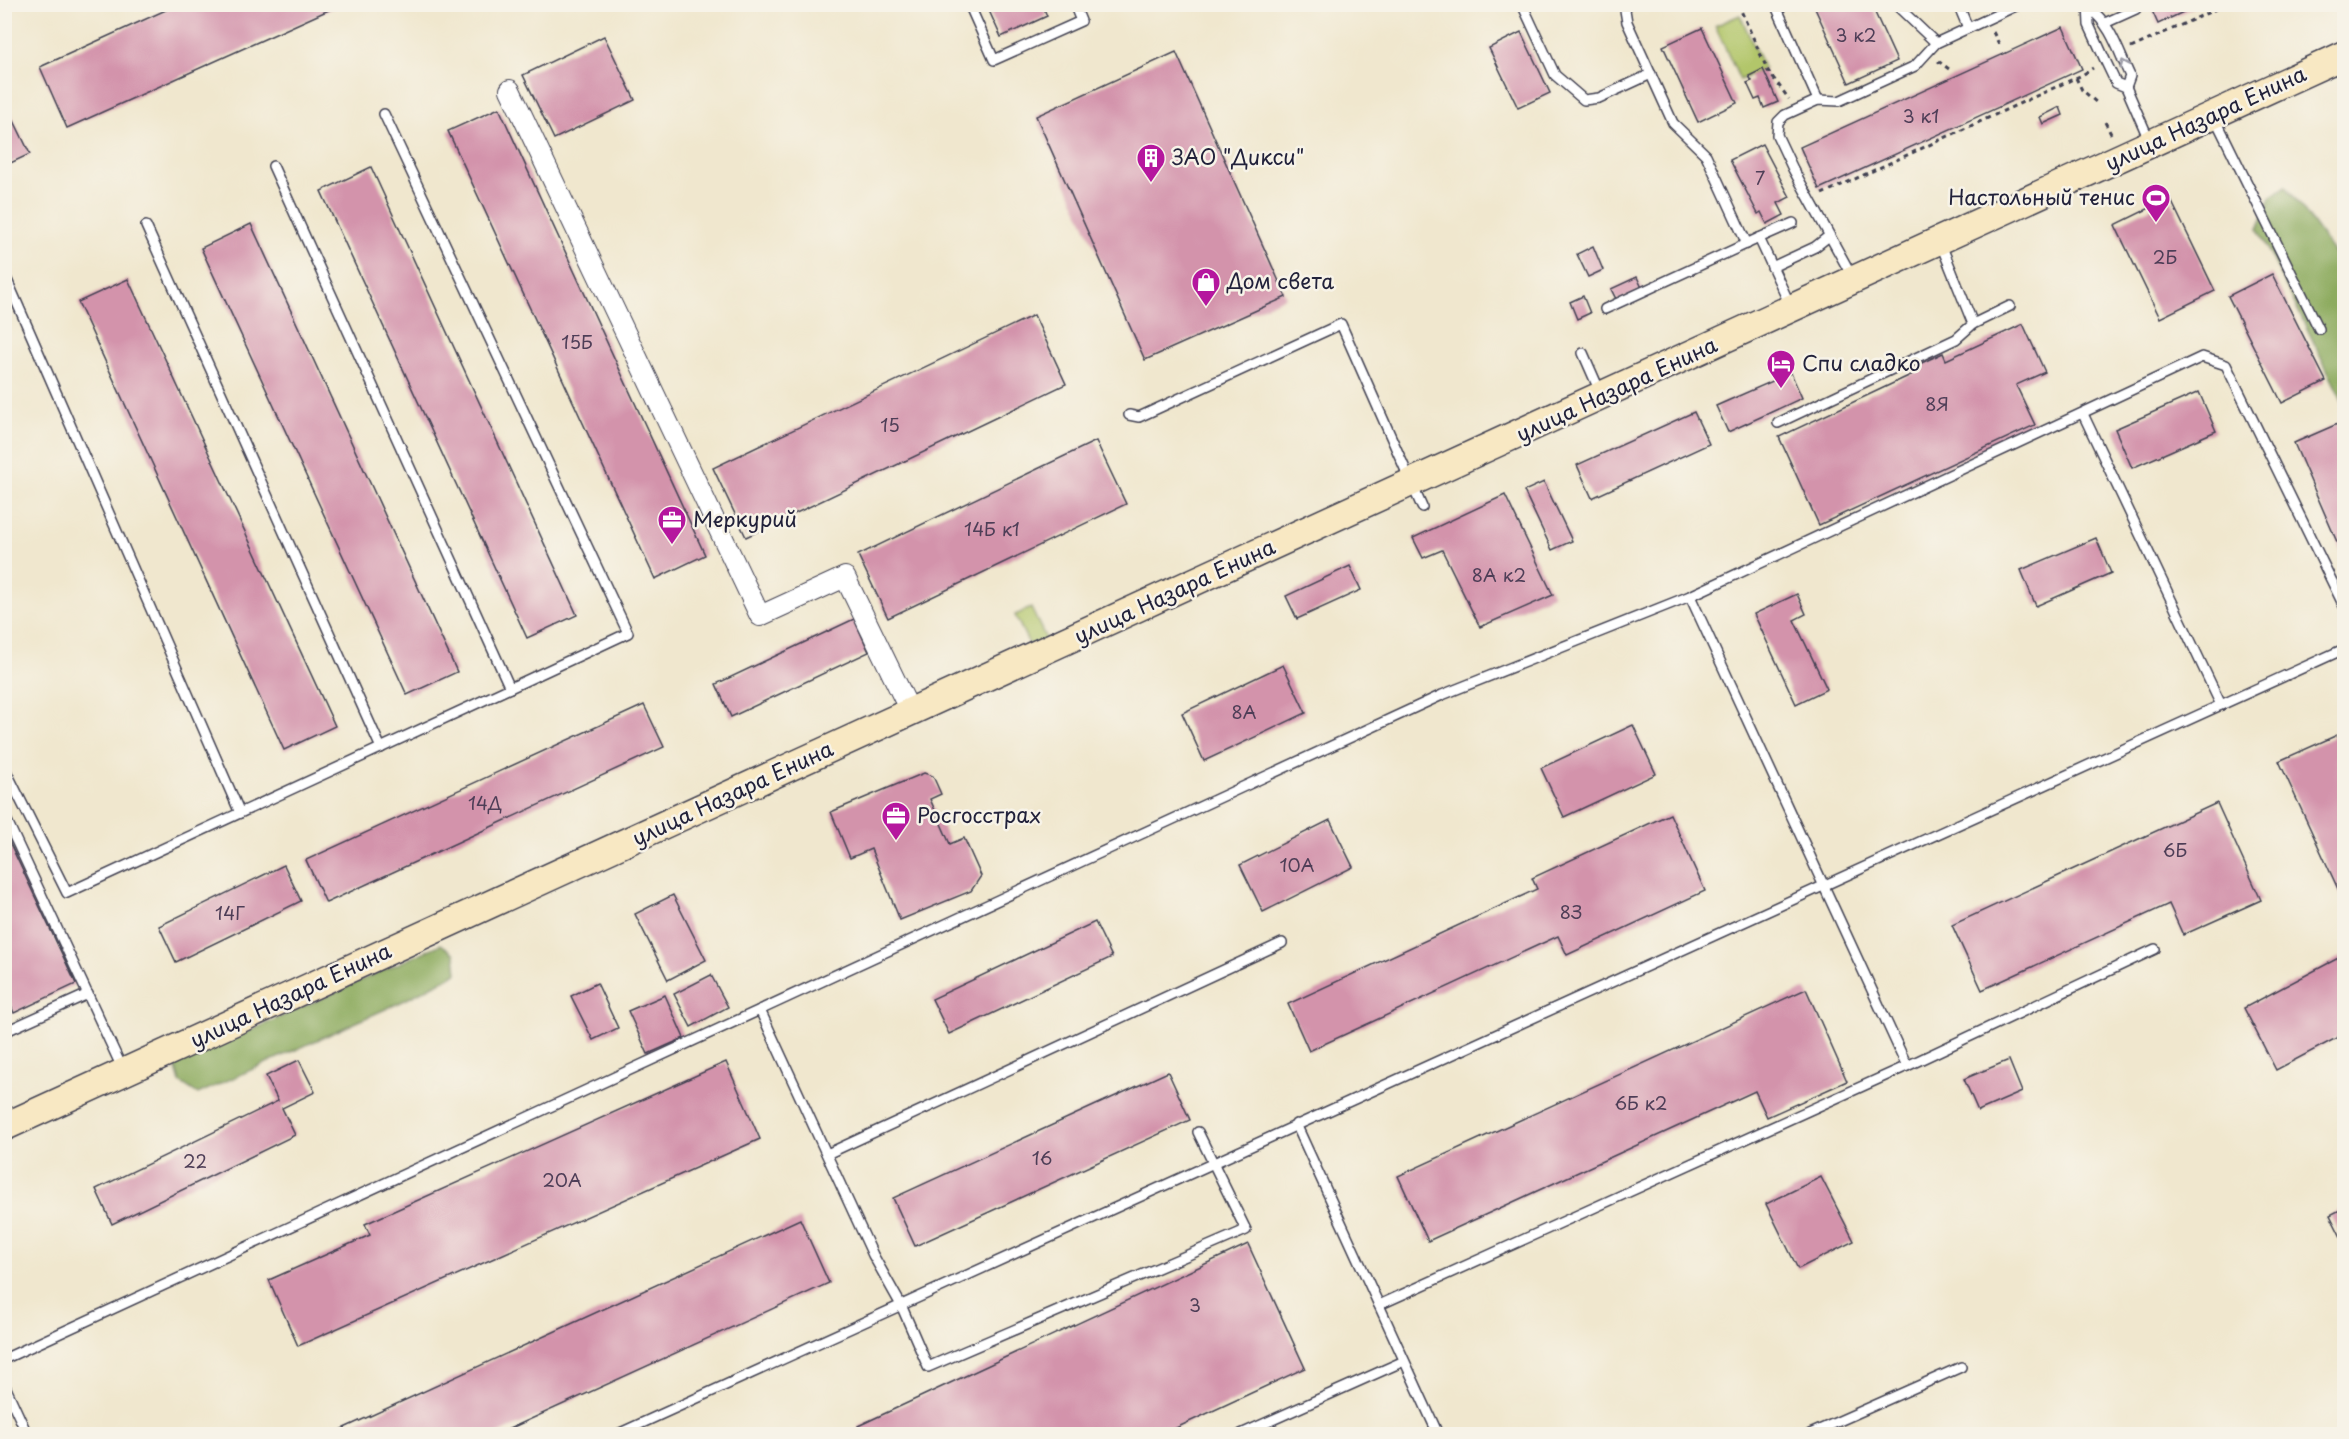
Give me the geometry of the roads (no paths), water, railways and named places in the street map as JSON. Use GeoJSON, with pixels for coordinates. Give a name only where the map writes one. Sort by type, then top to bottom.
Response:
{"type":"FeatureCollection","features":[{"type":"Feature","properties":{"kind":"main road","name":"улица Назара Енина"},"geometry":{"type":"LineString","coordinates":[[4,1127],[911,713],[1417,495],[1602,396],[2151,144],[2341,65]]}},
{"type":"Feature","properties":{"kind":"street"},"geometry":{"type":"LineString","coordinates":[[510,90],[760,616],[845,577],[911,713]]}},
{"type":"Feature","properties":{"kind":"lane"},"geometry":{"type":"LineString","coordinates":[[969,4],[994,60],[1081,21],[1074,4]]}},
{"type":"Feature","properties":{"kind":"lane"},"geometry":{"type":"LineString","coordinates":[[1522,4],[1555,75],[1584,100],[1599,98],[1651,75]]}},
{"type":"Feature","properties":{"kind":"lane"},"geometry":{"type":"LineString","coordinates":[[1623,4],[1627,22],[1673,123],[1706,155],[1747,244]]}},
{"type":"Feature","properties":{"kind":"lane"},"geometry":{"type":"LineString","coordinates":[[1775,4],[1818,100]]}},
{"type":"Feature","properties":{"kind":"lane"},"geometry":{"type":"LineString","coordinates":[[1895,4],[1936,43]]}},
{"type":"Feature","properties":{"kind":"lane"},"geometry":{"type":"LineString","coordinates":[[1958,4],[1968,28]]}},
{"type":"Feature","properties":{"kind":"lane"},"geometry":{"type":"LineString","coordinates":[[1854,281],[1793,169],[1776,128],[1785,116],[1818,100],[1839,101],[1915,66],[1936,43],[2020,4]]}},
{"type":"Feature","properties":{"kind":"lane"},"geometry":{"type":"LineString","coordinates":[[2089,7],[2105,23],[2130,76],[2126,87],[2151,144]]}},
{"type":"Feature","properties":{"kind":"lane"},"geometry":{"type":"LineString","coordinates":[[2089,7],[2090,25],[2102,54],[2116,83],[2126,87]]}},
{"type":"Feature","properties":{"kind":"lane"},"geometry":{"type":"LineString","coordinates":[[2105,23],[2136,9]]}},
{"type":"Feature","properties":{"kind":"lane"},"geometry":{"type":"LineString","coordinates":[[4,768],[67,893],[628,633],[384,114]]}},
{"type":"Feature","properties":{"kind":"lane"},"geometry":{"type":"LineString","coordinates":[[2214,116],[2319,329]]}},
{"type":"Feature","properties":{"kind":"lane"},"geometry":{"type":"LineString","coordinates":[[273,166],[510,688]]}},
{"type":"Feature","properties":{"kind":"lane"},"geometry":{"type":"LineString","coordinates":[[1605,309],[1793,223]]}},
{"type":"Feature","properties":{"kind":"lane"},"geometry":{"type":"LineString","coordinates":[[146,226],[381,747]]}},
{"type":"Feature","properties":{"kind":"lane"},"geometry":{"type":"LineString","coordinates":[[1772,267],[1815,247],[1829,236]]}},
{"type":"Feature","properties":{"kind":"lane"},"geometry":{"type":"LineString","coordinates":[[1759,238],[1792,310]]}},
{"type":"Feature","properties":{"kind":"lane"},"geometry":{"type":"LineString","coordinates":[[1940,242],[1973,324]]}},
{"type":"Feature","properties":{"kind":"lane"},"geometry":{"type":"LineString","coordinates":[[8,280],[240,813]]}},
{"type":"Feature","properties":{"kind":"lane"},"geometry":{"type":"LineString","coordinates":[[1778,423],[1956,339],[1973,324],[2010,306]]}},
{"type":"Feature","properties":{"kind":"lane"},"geometry":{"type":"LineString","coordinates":[[1129,415],[1139,417],[1341,324],[1417,495]]}},
{"type":"Feature","properties":{"kind":"lane"},"geometry":{"type":"LineString","coordinates":[[1583,353],[1602,396]]}},
{"type":"Feature","properties":{"kind":"lane"},"geometry":{"type":"LineString","coordinates":[[4,1359],[1442,695],[1690,596],[2202,357],[2226,365],[2344,606]]}},
{"type":"Feature","properties":{"kind":"lane"},"geometry":{"type":"LineString","coordinates":[[2083,414],[2221,705]]}},
{"type":"Feature","properties":{"kind":"lane"},"geometry":{"type":"LineString","coordinates":[[1690,596],[1907,1066]]}},
{"type":"Feature","properties":{"kind":"lane"},"geometry":{"type":"LineString","coordinates":[[618,1434],[2344,649]]}},
{"type":"Feature","properties":{"kind":"lane"},"geometry":{"type":"LineString","coordinates":[[7,821],[124,1072]]}},
{"type":"Feature","properties":{"kind":"lane"},"geometry":{"type":"LineString","coordinates":[[827,1154],[1282,943]]}},
{"type":"Feature","properties":{"kind":"lane"},"geometry":{"type":"LineString","coordinates":[[1379,1305],[1907,1066],[2155,949]]}},
{"type":"Feature","properties":{"kind":"lane"},"geometry":{"type":"LineString","coordinates":[[4,1032],[88,994]]}},
{"type":"Feature","properties":{"kind":"lane"},"geometry":{"type":"LineString","coordinates":[[760,1010],[873,1255],[901,1305],[928,1367],[1246,1230],[1198,1132]]}},
{"type":"Feature","properties":{"kind":"lane"},"geometry":{"type":"LineString","coordinates":[[1296,1124],[1438,1434]]}},
{"type":"Feature","properties":{"kind":"lane"},"geometry":{"type":"LineString","coordinates":[[1241,1434],[1404,1361]]}},
{"type":"Feature","properties":{"kind":"lane"},"geometry":{"type":"LineString","coordinates":[[1810,1434],[1961,1367]]}},
{"type":"Feature","properties":{"kind":"lane"},"geometry":{"type":"LineString","coordinates":[[4,1384],[27,1434]]}},
{"type":"Feature","properties":{"kind":"place","name":"ЗАО \"Дикси\""},"geometry":{"type":"Point","coordinates":[1151,184]}},
{"type":"Feature","properties":{"kind":"place","name":"Настольный тенис"},"geometry":{"type":"Point","coordinates":[2156,224]}},
{"type":"Feature","properties":{"kind":"place","name":"Дом света"},"geometry":{"type":"Point","coordinates":[1206,308]}},
{"type":"Feature","properties":{"kind":"place","name":"Спи сладко"},"geometry":{"type":"Point","coordinates":[1781,390]}},
{"type":"Feature","properties":{"kind":"place","name":"Меркурий"},"geometry":{"type":"Point","coordinates":[672,546]}},
{"type":"Feature","properties":{"kind":"place","name":"Росгосстрах"},"geometry":{"type":"Point","coordinates":[896,842]}}]}
